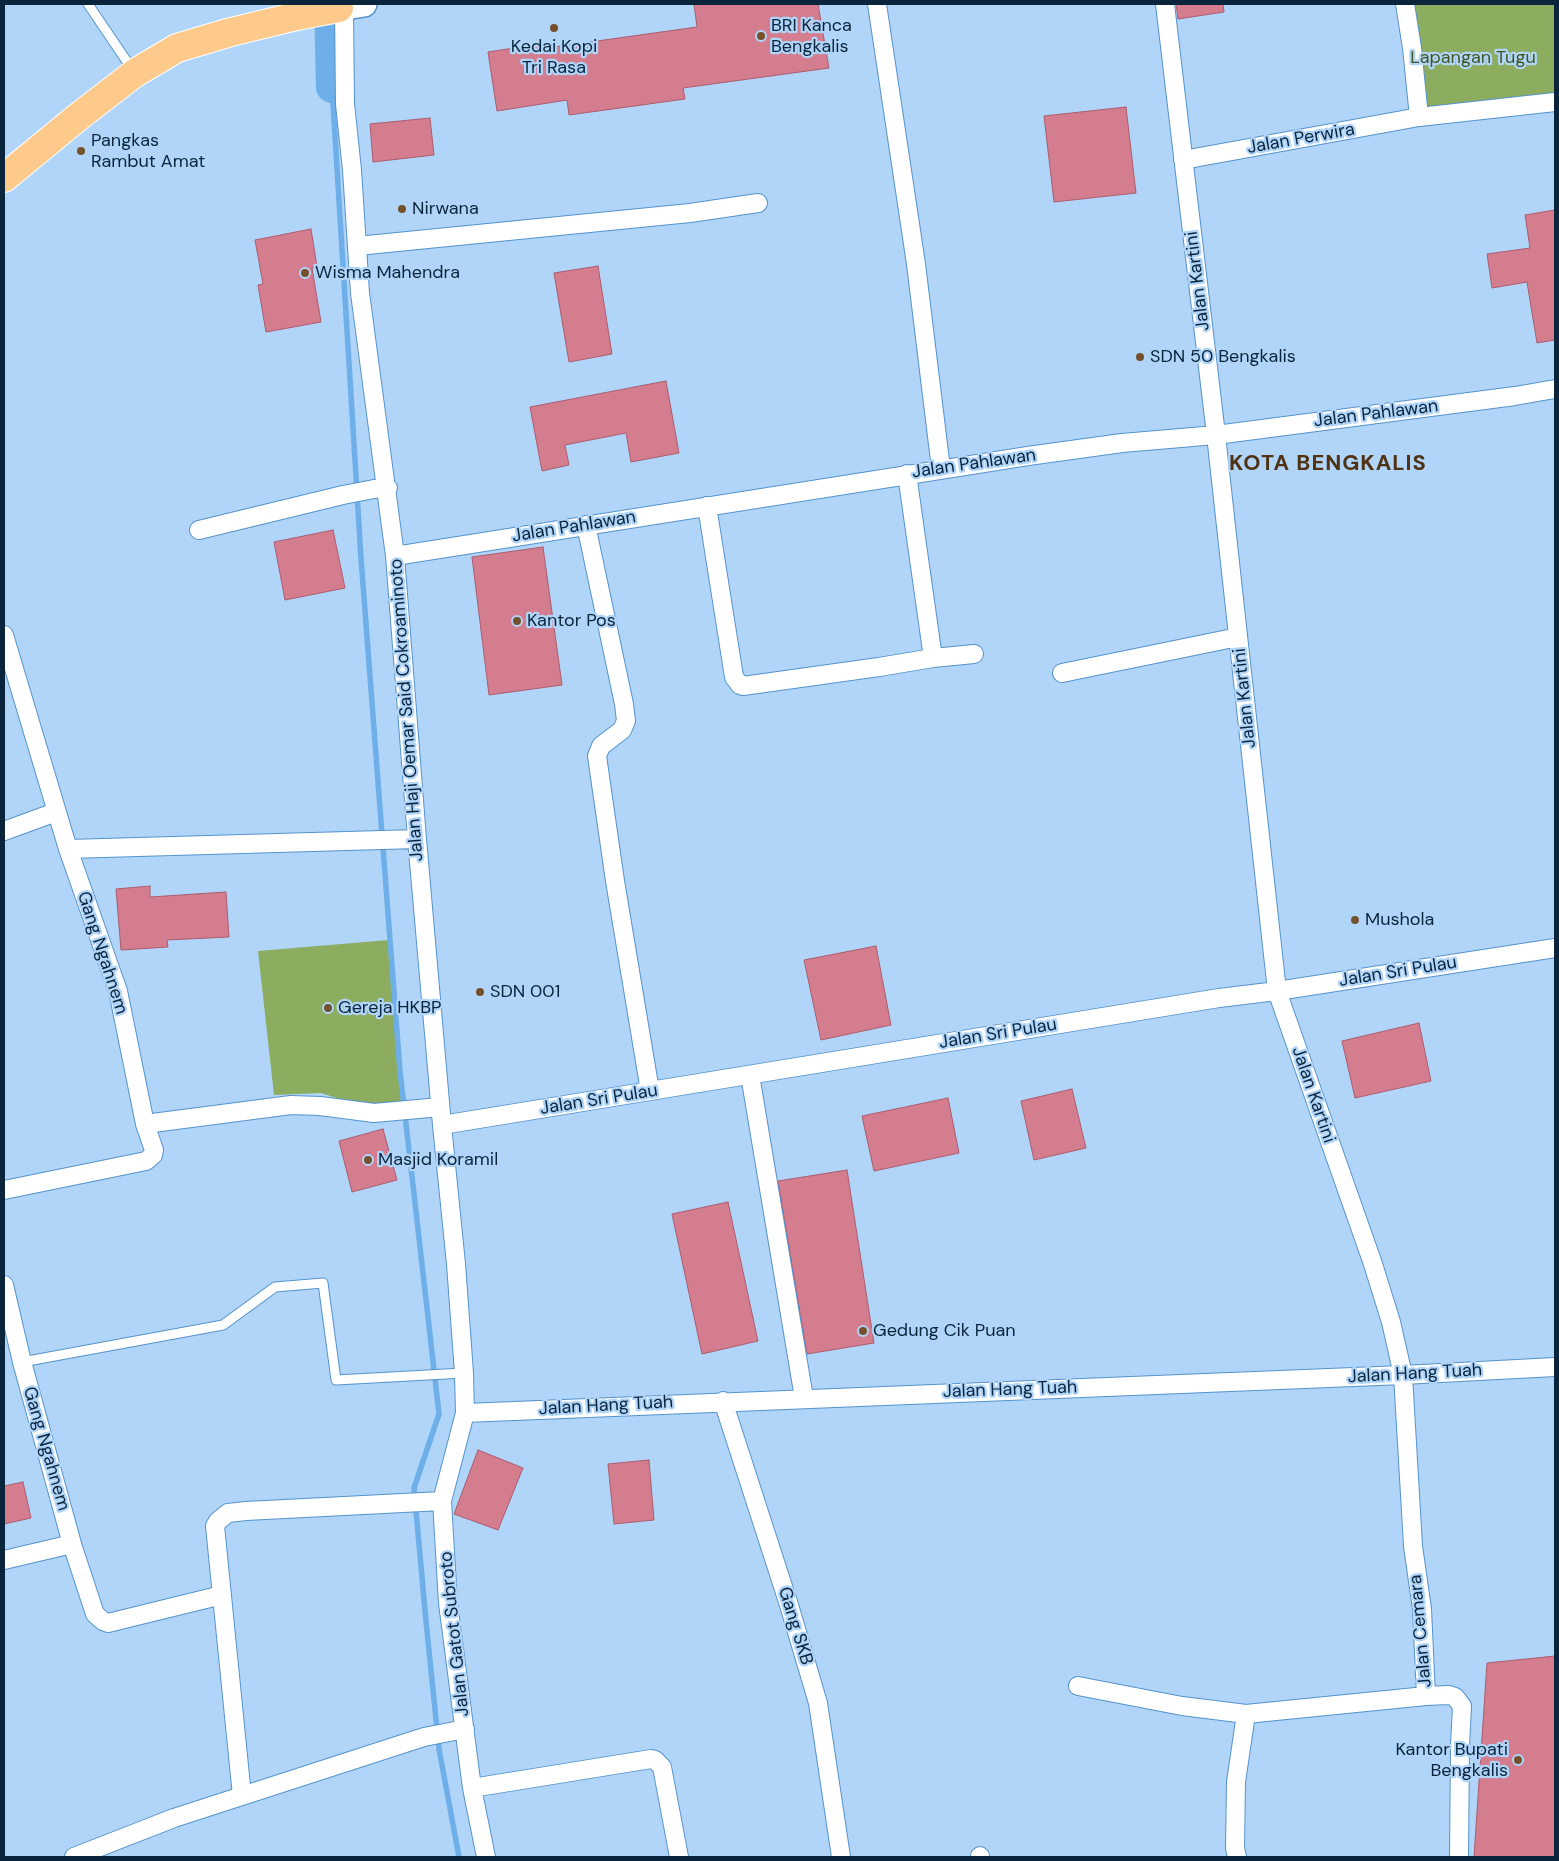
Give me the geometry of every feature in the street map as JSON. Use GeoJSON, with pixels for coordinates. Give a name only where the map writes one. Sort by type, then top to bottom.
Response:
{"type":"FeatureCollection","features":[{"type":"Feature","properties":{"kind":"main road"},"geometry":{"type":"LineString","coordinates":[[4,178],[135,73],[178,48],[231,32],[349,6]]}},
{"type":"Feature","properties":{"kind":"street"},"geometry":{"type":"LineString","coordinates":[[877,4],[916,264],[941,469]]}},
{"type":"Feature","properties":{"kind":"street","name":"Jalan Kartini"},"geometry":{"type":"LineString","coordinates":[[1165,4],[1216,435],[1277,991],[1372,1264],[1390,1322],[1403,1375]]}},
{"type":"Feature","properties":{"kind":"street"},"geometry":{"type":"LineString","coordinates":[[1405,4],[1412,48],[1419,117]]}},
{"type":"Feature","properties":{"kind":"street","name":"Jalan Haji Oemar Said Cokroaminoto"},"geometry":{"type":"LineString","coordinates":[[349,6],[345,104],[352,170],[360,293],[381,489],[395,556],[410,839],[433,1108],[442,1125],[456,1264],[457,1373],[465,1413]]}},
{"type":"Feature","properties":{"kind":"street","name":"Jalan Perwira"},"geometry":{"type":"LineString","coordinates":[[1183,160],[1419,117],[1555,102]]}},
{"type":"Feature","properties":{"kind":"street"},"geometry":{"type":"LineString","coordinates":[[357,246],[690,213],[758,203]]}},
{"type":"Feature","properties":{"kind":"street","name":"Jalan Pahlawan"},"geometry":{"type":"LineString","coordinates":[[395,556],[941,469],[1122,443],[1216,435],[1515,396],[1555,389]]}},
{"type":"Feature","properties":{"kind":"street"},"geometry":{"type":"LineString","coordinates":[[907,474],[933,658]]}},
{"type":"Feature","properties":{"kind":"street"},"geometry":{"type":"LineString","coordinates":[[199,530],[343,495],[381,489]]}},
{"type":"Feature","properties":{"kind":"street"},"geometry":{"type":"LineString","coordinates":[[707,506],[734,677],[743,686],[933,658],[974,654]]}},
{"type":"Feature","properties":{"kind":"street"},"geometry":{"type":"LineString","coordinates":[[586,525],[626,721],[622,730],[602,746],[597,756],[650,1091]]}},
{"type":"Feature","properties":{"kind":"street","name":"Gang Ngahnem"},"geometry":{"type":"LineString","coordinates":[[4,635],[56,812],[118,991],[145,1124],[154,1150],[153,1155],[146,1161],[4,1190]]}},
{"type":"Feature","properties":{"kind":"street"},"geometry":{"type":"LineString","coordinates":[[1062,673],[1238,637]]}},
{"type":"Feature","properties":{"kind":"street"},"geometry":{"type":"LineString","coordinates":[[4,831],[56,812]]}},
{"type":"Feature","properties":{"kind":"street"},"geometry":{"type":"LineString","coordinates":[[68,849],[410,839]]}},
{"type":"Feature","properties":{"kind":"street","name":"Jalan Sri Pulau"},"geometry":{"type":"LineString","coordinates":[[442,1125],[1219,998],[1277,991],[1555,948]]}},
{"type":"Feature","properties":{"kind":"street"},"geometry":{"type":"LineString","coordinates":[[750,1075],[804,1398]]}},
{"type":"Feature","properties":{"kind":"street"},"geometry":{"type":"LineString","coordinates":[[145,1124],[291,1106],[320,1106],[365,1112],[392,1112],[433,1108]]}},
{"type":"Feature","properties":{"kind":"street","name":"Gang Ngahnem"},"geometry":{"type":"LineString","coordinates":[[4,1285],[22,1362],[72,1544],[95,1614],[108,1623],[222,1595]]}},
{"type":"Feature","properties":{"kind":"street","name":"Jalan Hang Tuah"},"geometry":{"type":"LineString","coordinates":[[465,1413],[723,1401],[1403,1375],[1555,1367]]}},
{"type":"Feature","properties":{"kind":"street","name":"Jalan Cemara"},"geometry":{"type":"LineString","coordinates":[[1403,1375],[1413,1546],[1422,1609],[1426,1696],[1449,1694],[1456,1697],[1462,1706],[1459,1857]]}},
{"type":"Feature","properties":{"kind":"street","name":"Gang SKB"},"geometry":{"type":"LineString","coordinates":[[723,1401],[789,1605],[818,1703],[841,1857]]}},
{"type":"Feature","properties":{"kind":"street","name":"Jalan Gatot Subroto"},"geometry":{"type":"LineString","coordinates":[[465,1413],[436,1502],[461,1730],[486,1857]]}},
{"type":"Feature","properties":{"kind":"street"},"geometry":{"type":"LineString","coordinates":[[242,1796],[215,1526],[221,1517],[228,1513],[436,1502]]}},
{"type":"Feature","properties":{"kind":"street"},"geometry":{"type":"LineString","coordinates":[[4,1560],[72,1544]]}},
{"type":"Feature","properties":{"kind":"street"},"geometry":{"type":"LineString","coordinates":[[1078,1686],[1182,1706],[1246,1714],[1426,1696]]}},
{"type":"Feature","properties":{"kind":"street"},"geometry":{"type":"LineString","coordinates":[[1237,1857],[1235,1848],[1236,1782],[1246,1714]]}},
{"type":"Feature","properties":{"kind":"street"},"geometry":{"type":"LineString","coordinates":[[74,1857],[174,1818],[424,1737],[461,1730]]}},
{"type":"Feature","properties":{"kind":"street"},"geometry":{"type":"LineString","coordinates":[[472,1788],[655,1760],[662,1767],[679,1857]]}},
{"type":"Feature","properties":{"kind":"lane"},"geometry":{"type":"LineString","coordinates":[[88,4],[135,73]]}},
{"type":"Feature","properties":{"kind":"lane"},"geometry":{"type":"LineString","coordinates":[[22,1362],[223,1325],[275,1286],[323,1283],[336,1380],[457,1373]]}},
{"type":"Feature","properties":{"kind":"green space","name":"Lapangan Tugu"},"geometry":{"type":"Polygon","coordinates":[[[1407,4],[1555,4],[1555,101],[1430,119],[1407,4]]]}},
{"type":"Feature","properties":{"kind":"green space"},"geometry":{"type":"Polygon","coordinates":[[[389,940],[405,1102],[371,1109],[321,1093],[274,1095],[258,951],[389,940]]]}},
{"type":"Feature","properties":{"kind":"building"},"geometry":{"type":"Polygon","coordinates":[[[694,4],[818,4],[829,68],[683,88],[685,99],[569,115],[567,100],[497,111],[488,52],[546,43],[547,48],[697,27],[694,4]]]}},
{"type":"Feature","properties":{"kind":"building"},"geometry":{"type":"Polygon","coordinates":[[[1176,4],[1223,4],[1224,12],[1178,19],[1176,4]]]}},
{"type":"Feature","properties":{"kind":"building"},"geometry":{"type":"Polygon","coordinates":[[[1126,107],[1136,193],[1054,202],[1044,116],[1126,107]]]}},
{"type":"Feature","properties":{"kind":"building"},"geometry":{"type":"Polygon","coordinates":[[[430,118],[434,155],[373,162],[370,124],[430,118]]]}},
{"type":"Feature","properties":{"kind":"building"},"geometry":{"type":"Polygon","coordinates":[[[1555,210],[1555,340],[1537,343],[1527,282],[1492,288],[1487,254],[1530,248],[1525,215],[1555,210]]]}},
{"type":"Feature","properties":{"kind":"building"},"geometry":{"type":"Polygon","coordinates":[[[311,229],[317,267],[312,268],[321,322],[266,332],[258,285],[263,284],[255,240],[311,229]]]}},
{"type":"Feature","properties":{"kind":"building"},"geometry":{"type":"Polygon","coordinates":[[[598,266],[612,354],[569,362],[554,273],[598,266]]]}},
{"type":"Feature","properties":{"kind":"building"},"geometry":{"type":"Polygon","coordinates":[[[666,381],[679,453],[631,462],[626,433],[565,445],[569,465],[542,471],[530,407],[666,381]]]}},
{"type":"Feature","properties":{"kind":"building"},"geometry":{"type":"Polygon","coordinates":[[[333,530],[345,588],[285,600],[274,542],[333,530]]]}},
{"type":"Feature","properties":{"kind":"building","name":"Kantor Pos"},"geometry":{"type":"Polygon","coordinates":[[[543,547],[562,685],[489,695],[472,557],[543,547]]]}},
{"type":"Feature","properties":{"kind":"building"},"geometry":{"type":"Polygon","coordinates":[[[150,886],[150,897],[226,892],[229,937],[167,940],[168,947],[121,950],[116,889],[150,886]]]}},
{"type":"Feature","properties":{"kind":"building"},"geometry":{"type":"Polygon","coordinates":[[[876,946],[891,1025],[821,1040],[804,960],[876,946]]]}},
{"type":"Feature","properties":{"kind":"building"},"geometry":{"type":"Polygon","coordinates":[[[1419,1023],[1431,1081],[1355,1098],[1342,1041],[1419,1023]]]}},
{"type":"Feature","properties":{"kind":"building"},"geometry":{"type":"Polygon","coordinates":[[[1072,1089],[1086,1148],[1034,1160],[1021,1101],[1072,1089]]]}},
{"type":"Feature","properties":{"kind":"building"},"geometry":{"type":"Polygon","coordinates":[[[948,1098],[959,1153],[874,1171],[862,1116],[948,1098]]]}},
{"type":"Feature","properties":{"kind":"building","name":"Masjid Koramil"},"geometry":{"type":"Polygon","coordinates":[[[383,1129],[397,1180],[352,1192],[339,1141],[383,1129]]]}},
{"type":"Feature","properties":{"kind":"building"},"geometry":{"type":"Polygon","coordinates":[[[847,1170],[874,1343],[807,1354],[778,1181],[847,1170]]]}},
{"type":"Feature","properties":{"kind":"building"},"geometry":{"type":"Polygon","coordinates":[[[728,1202],[758,1341],[702,1354],[672,1214],[728,1202]]]}},
{"type":"Feature","properties":{"kind":"building"},"geometry":{"type":"Polygon","coordinates":[[[478,1450],[523,1468],[498,1530],[454,1514],[478,1450]]]}},
{"type":"Feature","properties":{"kind":"building"},"geometry":{"type":"Polygon","coordinates":[[[649,1460],[654,1520],[614,1524],[608,1464],[649,1460]]]}},
{"type":"Feature","properties":{"kind":"building"},"geometry":{"type":"Polygon","coordinates":[[[23,1482],[31,1518],[4,1524],[4,1486],[23,1482]]]}},
{"type":"Feature","properties":{"kind":"building","name":"Kantor Bupati Bengkalis"},"geometry":{"type":"Polygon","coordinates":[[[1555,1656],[1555,1857],[1474,1857],[1487,1663],[1555,1656]]]}},
{"type":"Feature","properties":{"kind":"waterway"},"geometry":{"type":"LineString","coordinates":[[330,4],[332,87]]}},
{"type":"Feature","properties":{"kind":"waterway"},"geometry":{"type":"LineString","coordinates":[[332,87],[361,558],[400,1071],[439,1414],[414,1488],[439,1749],[459,1857]]}},
{"type":"Feature","properties":{"kind":"place","name":"Kedai Kopi Tri Rasa"},"geometry":{"type":"Point","coordinates":[554,28]}},
{"type":"Feature","properties":{"kind":"place","name":"BRI Kanca Bengkalis"},"geometry":{"type":"Point","coordinates":[761,36]}},
{"type":"Feature","properties":{"kind":"place","name":"Pangkas Rambut Amat"},"geometry":{"type":"Point","coordinates":[81,151]}},
{"type":"Feature","properties":{"kind":"place","name":"Nirwana"},"geometry":{"type":"Point","coordinates":[402,209]}},
{"type":"Feature","properties":{"kind":"place","name":"Wisma Mahendra"},"geometry":{"type":"Point","coordinates":[305,273]}},
{"type":"Feature","properties":{"kind":"place","name":"SDN 50 Bengkalis"},"geometry":{"type":"Point","coordinates":[1140,357]}},
{"type":"Feature","properties":{"kind":"place","name":"Kantor Pos"},"geometry":{"type":"Point","coordinates":[517,621]}},
{"type":"Feature","properties":{"kind":"place","name":"Mushola"},"geometry":{"type":"Point","coordinates":[1355,920]}},
{"type":"Feature","properties":{"kind":"place","name":"SDN 001"},"geometry":{"type":"Point","coordinates":[480,992]}},
{"type":"Feature","properties":{"kind":"place","name":"Gereja HKBP"},"geometry":{"type":"Point","coordinates":[328,1008]}},
{"type":"Feature","properties":{"kind":"place","name":"Masjid Koramil"},"geometry":{"type":"Point","coordinates":[368,1160]}},
{"type":"Feature","properties":{"kind":"place","name":"Gedung Cik Puan"},"geometry":{"type":"Point","coordinates":[863,1331]}},
{"type":"Feature","properties":{"kind":"place","name":"Kantor Bupati Bengkalis"},"geometry":{"type":"Point","coordinates":[1518,1760]}},
{"type":"Feature","properties":{"kind":"district","name":"KOTA BENGKALIS"},"geometry":{"type":"Point","coordinates":[1328,464]}}]}
